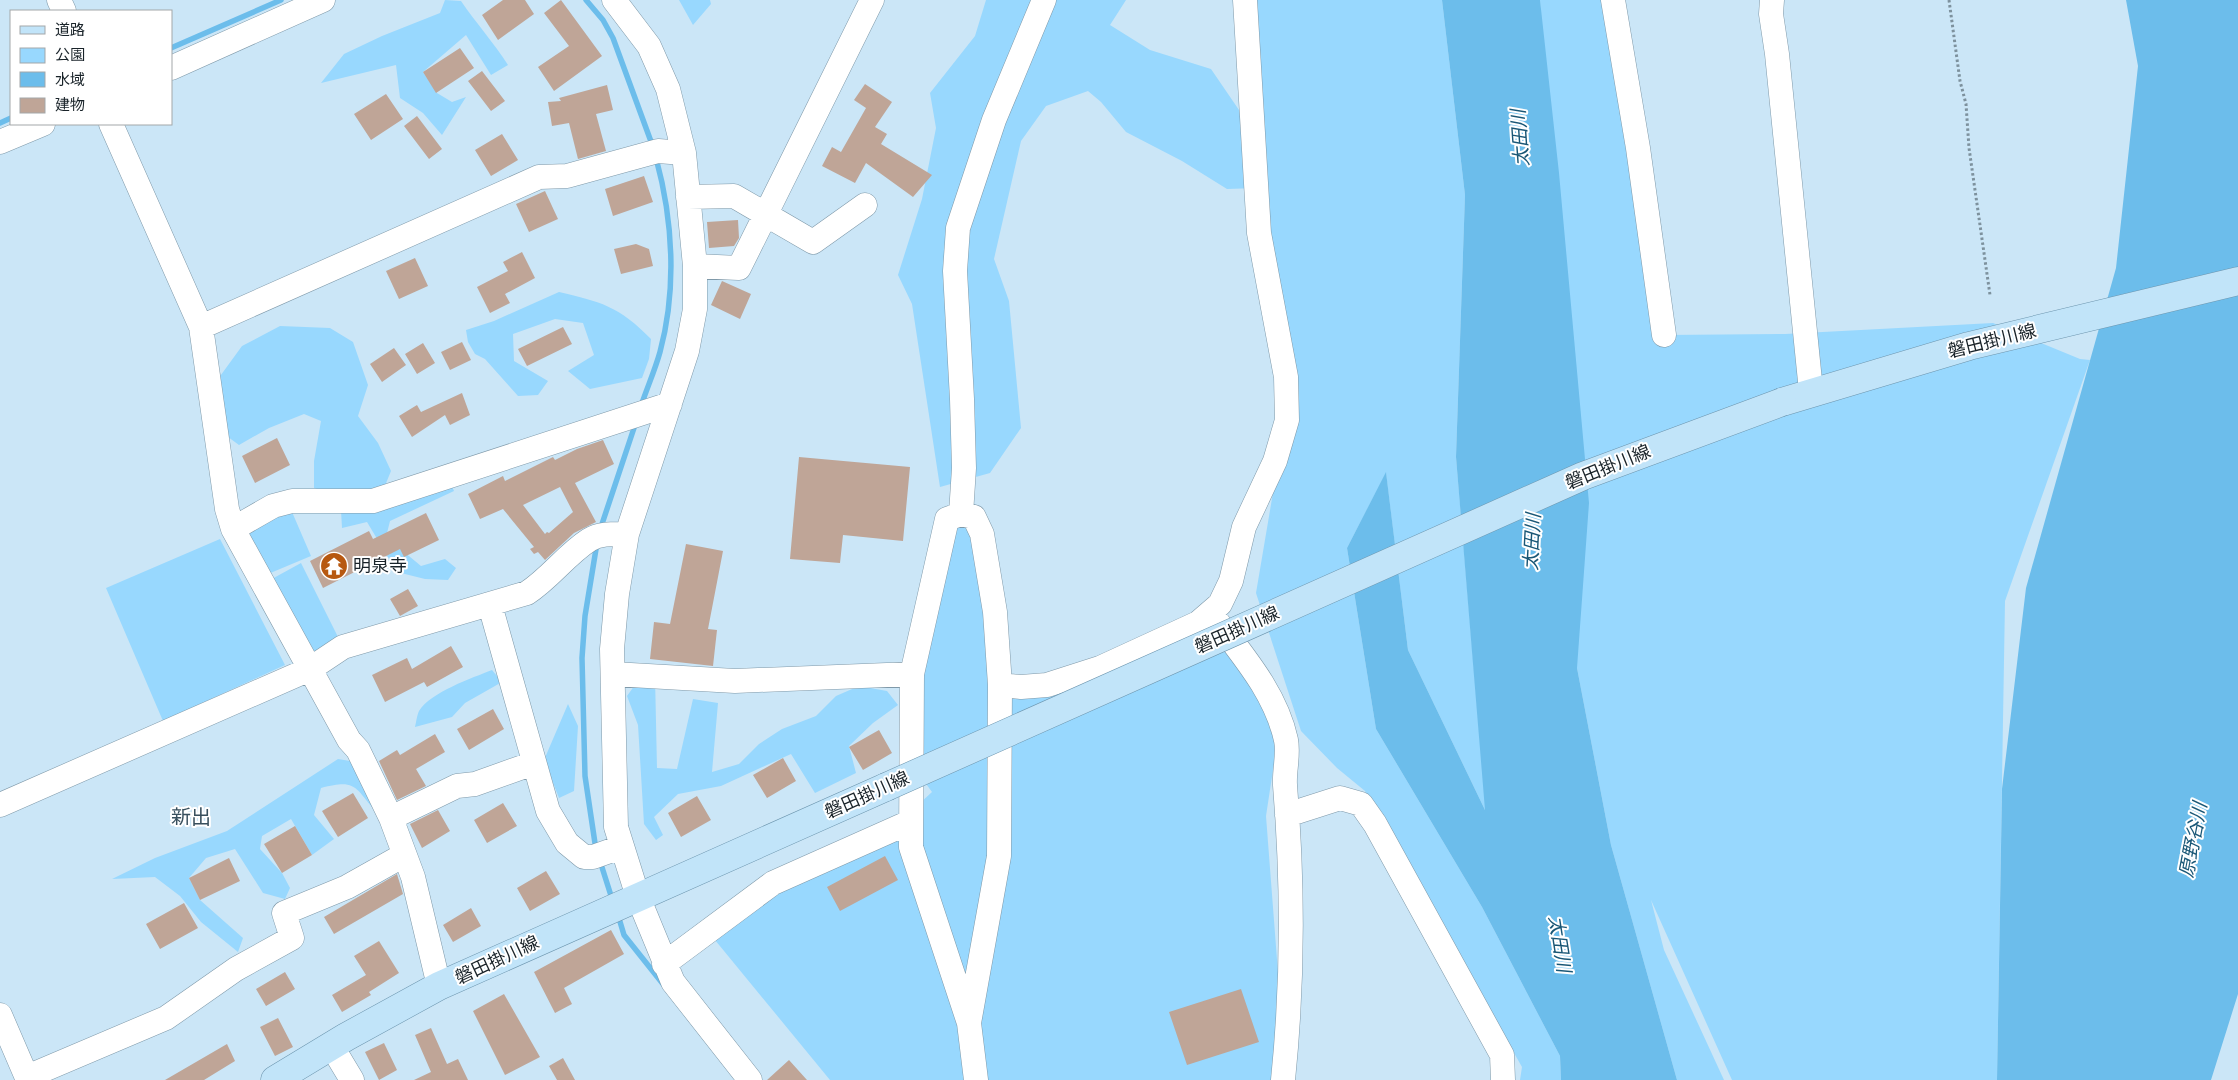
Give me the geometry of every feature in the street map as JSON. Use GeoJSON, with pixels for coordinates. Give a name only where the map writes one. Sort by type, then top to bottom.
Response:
{"type":"FeatureCollection","features":[{"type":"Feature","properties":{"kind":"main road","name":"磐田掛川線"},"geometry":{"type":"LineString","coordinates":[[275,1080],[331,1046],[439,986],[1583,476],[1822,388],[1969,346],[2238,281]]}},
{"type":"Feature","properties":{"kind":"street"},"geometry":{"type":"LineString","coordinates":[[172,68],[323,0]]}},
{"type":"Feature","properties":{"kind":"street"},"geometry":{"type":"LineString","coordinates":[[614,0],[649,46],[668,89],[684,153],[695,266],[695,309],[687,351],[627,534],[617,594],[612,674],[614,810],[621,847],[638,897],[673,982],[750,1080]]}},
{"type":"Feature","properties":{"kind":"street"},"geometry":{"type":"LineString","coordinates":[[695,266],[739,268],[872,0]]}},
{"type":"Feature","properties":{"kind":"street"},"geometry":{"type":"LineString","coordinates":[[961,514],[964,468],[956,271],[958,228],[994,120],[1044,0]]}},
{"type":"Feature","properties":{"kind":"street"},"geometry":{"type":"LineString","coordinates":[[1000,685],[1021,687],[1047,685],[1100,668],[1198,623],[1220,604],[1231,581],[1244,527],[1275,461],[1287,420],[1286,377],[1260,233],[1245,0]]}},
{"type":"Feature","properties":{"kind":"street"},"geometry":{"type":"LineString","coordinates":[[1613,0],[1638,148],[1664,335]]}},
{"type":"Feature","properties":{"kind":"street"},"geometry":{"type":"LineString","coordinates":[[1772,0],[1771,14],[1822,388]]}},
{"type":"Feature","properties":{"kind":"street"},"geometry":{"type":"LineString","coordinates":[[0,142],[41,125]]}},
{"type":"Feature","properties":{"kind":"street"},"geometry":{"type":"LineString","coordinates":[[112,125],[201,327],[227,509],[233,528],[349,740],[358,750],[391,818],[412,877],[439,986]]}},
{"type":"Feature","properties":{"kind":"street"},"geometry":{"type":"LineString","coordinates":[[201,327],[539,177],[567,176],[658,151],[684,153]]}},
{"type":"Feature","properties":{"kind":"street"},"geometry":{"type":"LineString","coordinates":[[688,197],[734,196],[813,242],[865,206]]}},
{"type":"Feature","properties":{"kind":"street"},"geometry":{"type":"LineString","coordinates":[[233,528],[273,506],[292,501],[372,501],[670,404]]}},
{"type":"Feature","properties":{"kind":"street"},"geometry":{"type":"LineString","coordinates":[[969,1024],[999,856],[1000,685],[995,612],[982,534],[974,517],[961,514],[947,519],[912,674],[913,793],[910,822],[911,847],[969,1024],[976,1080]]}},
{"type":"Feature","properties":{"kind":"street"},"geometry":{"type":"LineString","coordinates":[[0,805],[310,669],[343,647],[527,593],[539,586],[590,539],[606,534],[627,534]]}},
{"type":"Feature","properties":{"kind":"street"},"geometry":{"type":"LineString","coordinates":[[490,605],[548,811],[567,843],[584,856],[594,858],[621,847]]}},
{"type":"Feature","properties":{"kind":"street"},"geometry":{"type":"LineString","coordinates":[[1211,612],[1264,684],[1286,741],[1284,775],[1291,960],[1283,1080]]}},
{"type":"Feature","properties":{"kind":"street"},"geometry":{"type":"LineString","coordinates":[[612,674],[735,680],[912,674]]}},
{"type":"Feature","properties":{"kind":"street"},"geometry":{"type":"LineString","coordinates":[[391,818],[457,786],[475,784],[534,763]]}},
{"type":"Feature","properties":{"kind":"street"},"geometry":{"type":"LineString","coordinates":[[1287,815],[1340,798],[1361,804],[1375,824],[1502,1055],[1503,1080]]}},
{"type":"Feature","properties":{"kind":"street"},"geometry":{"type":"LineString","coordinates":[[664,964],[773,882],[910,822]]}},
{"type":"Feature","properties":{"kind":"street"},"geometry":{"type":"LineString","coordinates":[[0,1015],[28,1078],[166,1018],[236,969],[292,938],[284,913],[347,887],[404,855]]}},
{"type":"Feature","properties":{"kind":"street"},"geometry":{"type":"LineString","coordinates":[[331,1046],[352,1080]]}},
{"type":"Feature","properties":{"kind":"path"},"geometry":{"type":"LineString","coordinates":[[1949,0],[1960,81],[1966,104],[1969,148],[1990,295]]}},
{"type":"Feature","properties":{"kind":"green space"},"geometry":{"type":"Polygon","coordinates":[[[445,0],[461,1],[508,65],[491,75],[466,35],[423,72],[437,93],[452,102],[466,97],[442,135],[423,113],[400,98],[396,65],[321,83],[344,54],[382,36],[440,13],[445,0]]]}},
{"type":"Feature","properties":{"kind":"green space"},"geometry":{"type":"Polygon","coordinates":[[[679,0],[710,0],[711,4],[693,25],[679,0]]]}},
{"type":"Feature","properties":{"kind":"green space"},"geometry":{"type":"Polygon","coordinates":[[[986,0],[1126,0],[1110,25],[1150,50],[1211,69],[1239,110],[1256,164],[1257,188],[1227,189],[1182,161],[1126,132],[1101,102],[1088,91],[1046,106],[1021,141],[994,259],[1009,301],[1021,428],[990,473],[940,487],[912,304],[898,275],[922,199],[936,128],[930,93],[975,36],[986,0]]]}},
{"type":"Feature","properties":{"kind":"green space"},"geometry":{"type":"Polygon","coordinates":[[[1237,0],[1442,0],[1465,195],[1456,457],[1486,812],[1408,650],[1386,473],[1347,548],[1376,729],[1482,907],[1560,1056],[1561,1080],[1520,1080],[1522,1067],[1365,791],[1337,768],[1301,731],[1256,593],[1287,410],[1237,0]]]}},
{"type":"Feature","properties":{"kind":"green space"},"geometry":{"type":"Polygon","coordinates":[[[1540,0],[1604,0],[1664,335],[1785,334],[1993,323],[2080,359],[2090,360],[2005,601],[1997,1080],[1732,1080],[1651,900],[1664,950],[1724,1080],[1677,1080],[1611,845],[1577,668],[1540,0]]]}},
{"type":"Feature","properties":{"kind":"green space"},"geometry":{"type":"Polygon","coordinates":[[[559,292],[587,299],[619,312],[651,339],[649,359],[642,378],[590,389],[568,371],[594,355],[583,323],[555,319],[513,334],[514,361],[548,381],[538,395],[518,396],[485,359],[475,354],[468,342],[466,330],[494,321],[559,292]]]}},
{"type":"Feature","properties":{"kind":"green space"},"geometry":{"type":"Polygon","coordinates":[[[280,326],[330,328],[353,342],[368,385],[358,416],[378,443],[391,471],[384,488],[351,501],[314,488],[314,461],[321,421],[304,414],[269,428],[239,445],[224,434],[218,379],[242,346],[280,326]]]}},
{"type":"Feature","properties":{"kind":"green space"},"geometry":{"type":"Polygon","coordinates":[[[450,481],[454,491],[390,521],[386,537],[421,566],[445,559],[456,568],[448,580],[425,579],[397,572],[367,522],[342,528],[341,510],[450,481]]]}},
{"type":"Feature","properties":{"kind":"green space"},"geometry":{"type":"Polygon","coordinates":[[[289,505],[311,556],[268,574],[246,529],[289,505]]]}},
{"type":"Feature","properties":{"kind":"green space"},"geometry":{"type":"Polygon","coordinates":[[[974,517],[1000,685],[1239,650],[1280,724],[1266,816],[1280,999],[1277,1080],[980,1080],[969,963],[978,1080],[830,1080],[715,940],[790,875],[891,830],[932,792],[900,748],[923,625],[947,519],[974,517]]]}},
{"type":"Feature","properties":{"kind":"green space"},"geometry":{"type":"Polygon","coordinates":[[[220,539],[285,665],[163,721],[106,588],[220,539]]]}},
{"type":"Feature","properties":{"kind":"green space"},"geometry":{"type":"Polygon","coordinates":[[[301,563],[343,647],[310,657],[270,580],[301,563]]]}},
{"type":"Feature","properties":{"kind":"green space"},"geometry":{"type":"Polygon","coordinates":[[[492,670],[502,682],[465,703],[452,717],[415,727],[419,711],[433,698],[463,681],[492,670]]]}},
{"type":"Feature","properties":{"kind":"green space"},"geometry":{"type":"Polygon","coordinates":[[[655,676],[657,768],[677,769],[693,699],[718,703],[712,772],[739,764],[759,744],[782,729],[816,716],[836,696],[859,686],[887,691],[898,705],[873,723],[849,746],[856,773],[815,793],[791,754],[721,786],[678,794],[654,817],[663,835],[656,840],[644,824],[638,725],[627,696],[637,682],[655,676]]]}},
{"type":"Feature","properties":{"kind":"green space"},"geometry":{"type":"Polygon","coordinates":[[[568,704],[578,726],[574,791],[559,798],[544,760],[568,704]]]}},
{"type":"Feature","properties":{"kind":"green space"},"geometry":{"type":"Polygon","coordinates":[[[338,759],[356,762],[376,812],[353,787],[341,784],[333,785],[321,788],[314,815],[334,839],[312,855],[291,819],[262,836],[260,849],[282,873],[290,888],[285,899],[263,893],[235,849],[206,858],[189,878],[200,900],[243,938],[238,952],[201,922],[180,896],[155,877],[112,879],[155,858],[227,831],[338,759]]]}},
{"type":"Feature","properties":{"kind":"water","name":"太田川"},"geometry":{"type":"Polygon","coordinates":[[[1442,0],[1540,0],[1559,173],[1589,503],[1577,668],[1611,845],[1677,1080],[1561,1080],[1560,1056],[1482,907],[1376,729],[1347,548],[1386,472],[1408,650],[1485,810],[1456,457],[1465,195],[1442,0]]]}},
{"type":"Feature","properties":{"kind":"water","name":"原野谷川"},"geometry":{"type":"Polygon","coordinates":[[[2126,0],[2238,0],[2238,994],[2211,1080],[1997,1080],[2002,789],[2026,588],[2116,268],[2138,66],[2126,0]]]}},
{"type":"Feature","properties":{"kind":"building"},"geometry":{"type":"Polygon","coordinates":[[[503,0],[525,0],[534,14],[498,40],[482,15],[503,0]]]}},
{"type":"Feature","properties":{"kind":"building"},"geometry":{"type":"Polygon","coordinates":[[[561,0],[602,56],[554,91],[538,67],[569,46],[544,13],[561,0]]]}},
{"type":"Feature","properties":{"kind":"building"},"geometry":{"type":"Polygon","coordinates":[[[460,48],[474,68],[436,93],[423,72],[460,48]]]}},
{"type":"Feature","properties":{"kind":"building"},"geometry":{"type":"Polygon","coordinates":[[[482,71],[505,101],[491,111],[468,81],[482,71]]]}},
{"type":"Feature","properties":{"kind":"building"},"geometry":{"type":"Polygon","coordinates":[[[865,84],[892,102],[875,127],[887,134],[881,144],[932,175],[913,197],[866,163],[855,183],[822,166],[832,147],[841,152],[866,108],[854,100],[865,84]]]}},
{"type":"Feature","properties":{"kind":"building"},"geometry":{"type":"Polygon","coordinates":[[[607,85],[613,110],[596,114],[606,151],[578,159],[569,123],[552,126],[548,102],[561,101],[559,98],[607,85]]]}},
{"type":"Feature","properties":{"kind":"building"},"geometry":{"type":"Polygon","coordinates":[[[386,94],[403,119],[371,140],[354,114],[386,94]]]}},
{"type":"Feature","properties":{"kind":"building"},"geometry":{"type":"Polygon","coordinates":[[[417,116],[442,149],[429,159],[404,126],[417,116]]]}},
{"type":"Feature","properties":{"kind":"building"},"geometry":{"type":"Polygon","coordinates":[[[502,134],[518,160],[491,176],[475,150],[502,134]]]}},
{"type":"Feature","properties":{"kind":"building"},"geometry":{"type":"Polygon","coordinates":[[[644,176],[653,202],[613,216],[605,189],[644,176]]]}},
{"type":"Feature","properties":{"kind":"building"},"geometry":{"type":"Polygon","coordinates":[[[545,191],[558,219],[529,232],[516,204],[545,191]]]}},
{"type":"Feature","properties":{"kind":"building"},"geometry":{"type":"Polygon","coordinates":[[[738,220],[739,238],[734,246],[709,248],[707,222],[738,220]]]}},
{"type":"Feature","properties":{"kind":"building"},"geometry":{"type":"Polygon","coordinates":[[[636,244],[649,249],[653,266],[621,274],[614,249],[636,244]]]}},
{"type":"Feature","properties":{"kind":"building"},"geometry":{"type":"Polygon","coordinates":[[[522,252],[535,278],[505,294],[510,303],[490,313],[477,287],[508,271],[503,262],[522,252]]]}},
{"type":"Feature","properties":{"kind":"building"},"geometry":{"type":"Polygon","coordinates":[[[415,258],[428,286],[399,299],[386,271],[415,258]]]}},
{"type":"Feature","properties":{"kind":"building"},"geometry":{"type":"Polygon","coordinates":[[[722,281],[751,294],[740,319],[711,305],[722,281]]]}},
{"type":"Feature","properties":{"kind":"building"},"geometry":{"type":"Polygon","coordinates":[[[563,327],[572,344],[527,366],[518,349],[563,327]]]}},
{"type":"Feature","properties":{"kind":"building"},"geometry":{"type":"Polygon","coordinates":[[[462,342],[471,360],[450,370],[441,352],[462,342]]]}},
{"type":"Feature","properties":{"kind":"building"},"geometry":{"type":"Polygon","coordinates":[[[423,343],[435,363],[417,374],[405,354],[423,343]]]}},
{"type":"Feature","properties":{"kind":"building"},"geometry":{"type":"Polygon","coordinates":[[[394,348],[406,365],[382,382],[370,364],[394,348]]]}},
{"type":"Feature","properties":{"kind":"building"},"geometry":{"type":"Polygon","coordinates":[[[462,393],[470,415],[450,425],[445,415],[412,437],[399,416],[417,405],[421,412],[462,393]]]}},
{"type":"Feature","properties":{"kind":"building"},"geometry":{"type":"Polygon","coordinates":[[[277,438],[290,465],[255,483],[242,456],[277,438]]]}},
{"type":"Feature","properties":{"kind":"building"},"geometry":{"type":"Polygon","coordinates":[[[603,440],[614,464],[575,483],[596,522],[574,533],[545,560],[538,552],[534,554],[530,549],[534,547],[503,509],[480,519],[468,494],[503,476],[505,481],[553,457],[555,460],[577,449],[603,440]],[[560,487],[523,505],[545,534],[549,533],[573,512],[560,487]]]}},
{"type":"Feature","properties":{"kind":"building"},"geometry":{"type":"Polygon","coordinates":[[[799,457],[910,467],[903,541],[843,535],[840,563],[790,559],[799,457]]]}},
{"type":"Feature","properties":{"kind":"building"},"geometry":{"type":"Polygon","coordinates":[[[426,513],[439,540],[404,557],[400,549],[323,588],[310,561],[369,531],[373,539],[426,513]]]}},
{"type":"Feature","properties":{"kind":"building"},"geometry":{"type":"Polygon","coordinates":[[[686,544],[723,551],[708,629],[717,630],[713,666],[650,659],[654,622],[670,624],[686,544]]]}},
{"type":"Feature","properties":{"kind":"building"},"geometry":{"type":"Polygon","coordinates":[[[408,589],[418,606],[400,616],[390,599],[408,589]]]}},
{"type":"Feature","properties":{"kind":"building"},"geometry":{"type":"Polygon","coordinates":[[[451,646],[463,667],[427,687],[424,682],[385,702],[372,675],[407,658],[412,669],[451,646]]]}},
{"type":"Feature","properties":{"kind":"building"},"geometry":{"type":"Polygon","coordinates":[[[493,709],[504,729],[469,750],[457,729],[493,709]]]}},
{"type":"Feature","properties":{"kind":"building"},"geometry":{"type":"Polygon","coordinates":[[[879,730],[892,753],[863,770],[849,747],[879,730]]]}},
{"type":"Feature","properties":{"kind":"building"},"geometry":{"type":"Polygon","coordinates":[[[435,734],[445,752],[416,769],[426,786],[397,800],[379,761],[397,750],[400,755],[435,734]]]}},
{"type":"Feature","properties":{"kind":"building"},"geometry":{"type":"Polygon","coordinates":[[[783,758],[796,781],[767,798],[753,775],[783,758]]]}},
{"type":"Feature","properties":{"kind":"building"},"geometry":{"type":"Polygon","coordinates":[[[353,793],[368,818],[338,837],[322,811],[353,793]]]}},
{"type":"Feature","properties":{"kind":"building"},"geometry":{"type":"Polygon","coordinates":[[[697,796],[711,820],[681,837],[668,813],[697,796]]]}},
{"type":"Feature","properties":{"kind":"building"},"geometry":{"type":"Polygon","coordinates":[[[503,803],[517,826],[487,843],[474,820],[503,803]]]}},
{"type":"Feature","properties":{"kind":"building"},"geometry":{"type":"Polygon","coordinates":[[[438,810],[450,831],[422,848],[410,824],[438,810]]]}},
{"type":"Feature","properties":{"kind":"building"},"geometry":{"type":"Polygon","coordinates":[[[295,826],[312,855],[282,873],[264,844],[295,826]]]}},
{"type":"Feature","properties":{"kind":"building"},"geometry":{"type":"Polygon","coordinates":[[[885,856],[898,880],[840,911],[827,887],[885,856]]]}},
{"type":"Feature","properties":{"kind":"building"},"geometry":{"type":"Polygon","coordinates":[[[229,858],[240,881],[200,900],[189,878],[229,858]]]}},
{"type":"Feature","properties":{"kind":"building"},"geometry":{"type":"Polygon","coordinates":[[[546,871],[560,894],[530,911],[517,888],[546,871]]]}},
{"type":"Feature","properties":{"kind":"building"},"geometry":{"type":"Polygon","coordinates":[[[397,874],[403,894],[334,934],[324,917],[397,874]]]}},
{"type":"Feature","properties":{"kind":"building"},"geometry":{"type":"Polygon","coordinates":[[[184,903],[198,928],[160,949],[146,924],[184,903]]]}},
{"type":"Feature","properties":{"kind":"building"},"geometry":{"type":"Polygon","coordinates":[[[471,908],[481,926],[453,942],[443,925],[471,908]]]}},
{"type":"Feature","properties":{"kind":"building"},"geometry":{"type":"Polygon","coordinates":[[[611,930],[624,954],[564,988],[572,1004],[555,1013],[534,972],[611,930]]]}},
{"type":"Feature","properties":{"kind":"building"},"geometry":{"type":"Polygon","coordinates":[[[379,941],[399,973],[369,992],[371,995],[342,1012],[332,995],[366,975],[354,956],[379,941]]]}},
{"type":"Feature","properties":{"kind":"building"},"geometry":{"type":"Polygon","coordinates":[[[285,972],[295,989],[266,1006],[256,989],[285,972]]]}},
{"type":"Feature","properties":{"kind":"building"},"geometry":{"type":"Polygon","coordinates":[[[1241,989],[1259,1042],[1187,1065],[1169,1012],[1241,989]]]}},
{"type":"Feature","properties":{"kind":"building"},"geometry":{"type":"Polygon","coordinates":[[[504,994],[540,1057],[505,1075],[473,1011],[504,994]]]}},
{"type":"Feature","properties":{"kind":"building"},"geometry":{"type":"Polygon","coordinates":[[[278,1018],[293,1047],[275,1056],[260,1027],[278,1018]]]}},
{"type":"Feature","properties":{"kind":"building"},"geometry":{"type":"Polygon","coordinates":[[[431,1028],[447,1064],[458,1059],[468,1080],[414,1080],[431,1072],[415,1035],[431,1028]]]}},
{"type":"Feature","properties":{"kind":"building"},"geometry":{"type":"Polygon","coordinates":[[[384,1043],[397,1070],[379,1080],[365,1052],[384,1043]]]}},
{"type":"Feature","properties":{"kind":"building"},"geometry":{"type":"Polygon","coordinates":[[[227,1044],[235,1061],[204,1080],[165,1080],[227,1044]]]}},
{"type":"Feature","properties":{"kind":"building"},"geometry":{"type":"Polygon","coordinates":[[[563,1058],[575,1080],[557,1080],[549,1066],[563,1058]]]}},
{"type":"Feature","properties":{"kind":"building"},"geometry":{"type":"Polygon","coordinates":[[[789,1060],[807,1080],[767,1080],[789,1060]]]}},
{"type":"Feature","properties":{"kind":"waterway"},"geometry":{"type":"LineString","coordinates":[[172,48],[281,0]]}},
{"type":"Feature","properties":{"kind":"waterway"},"geometry":{"type":"LineString","coordinates":[[586,0],[603,20],[613,38],[653,147]]}},
{"type":"Feature","properties":{"kind":"waterway"},"geometry":{"type":"LineString","coordinates":[[0,123],[10,118]]}},
{"type":"Feature","properties":{"kind":"waterway"},"geometry":{"type":"LineString","coordinates":[[641,406],[660,352],[669,304],[671,279],[669,230],[662,182],[656,158]]}},
{"type":"Feature","properties":{"kind":"waterway"},"geometry":{"type":"LineString","coordinates":[[600,530],[636,422]]}},
{"type":"Feature","properties":{"kind":"waterway"},"geometry":{"type":"LineString","coordinates":[[596,850],[585,776],[582,658],[585,616],[597,543]]}},
{"type":"Feature","properties":{"kind":"waterway"},"geometry":{"type":"LineString","coordinates":[[600,861],[613,902]]}},
{"type":"Feature","properties":{"kind":"waterway"},"geometry":{"type":"LineString","coordinates":[[618,915],[624,935],[663,984]]}},
{"type":"Feature","properties":{"kind":"place","name":"明泉寺"},"geometry":{"type":"Point","coordinates":[334,566]}},
{"type":"Feature","properties":{"kind":"district","name":"新出"},"geometry":{"type":"Point","coordinates":[191,817]}}]}
